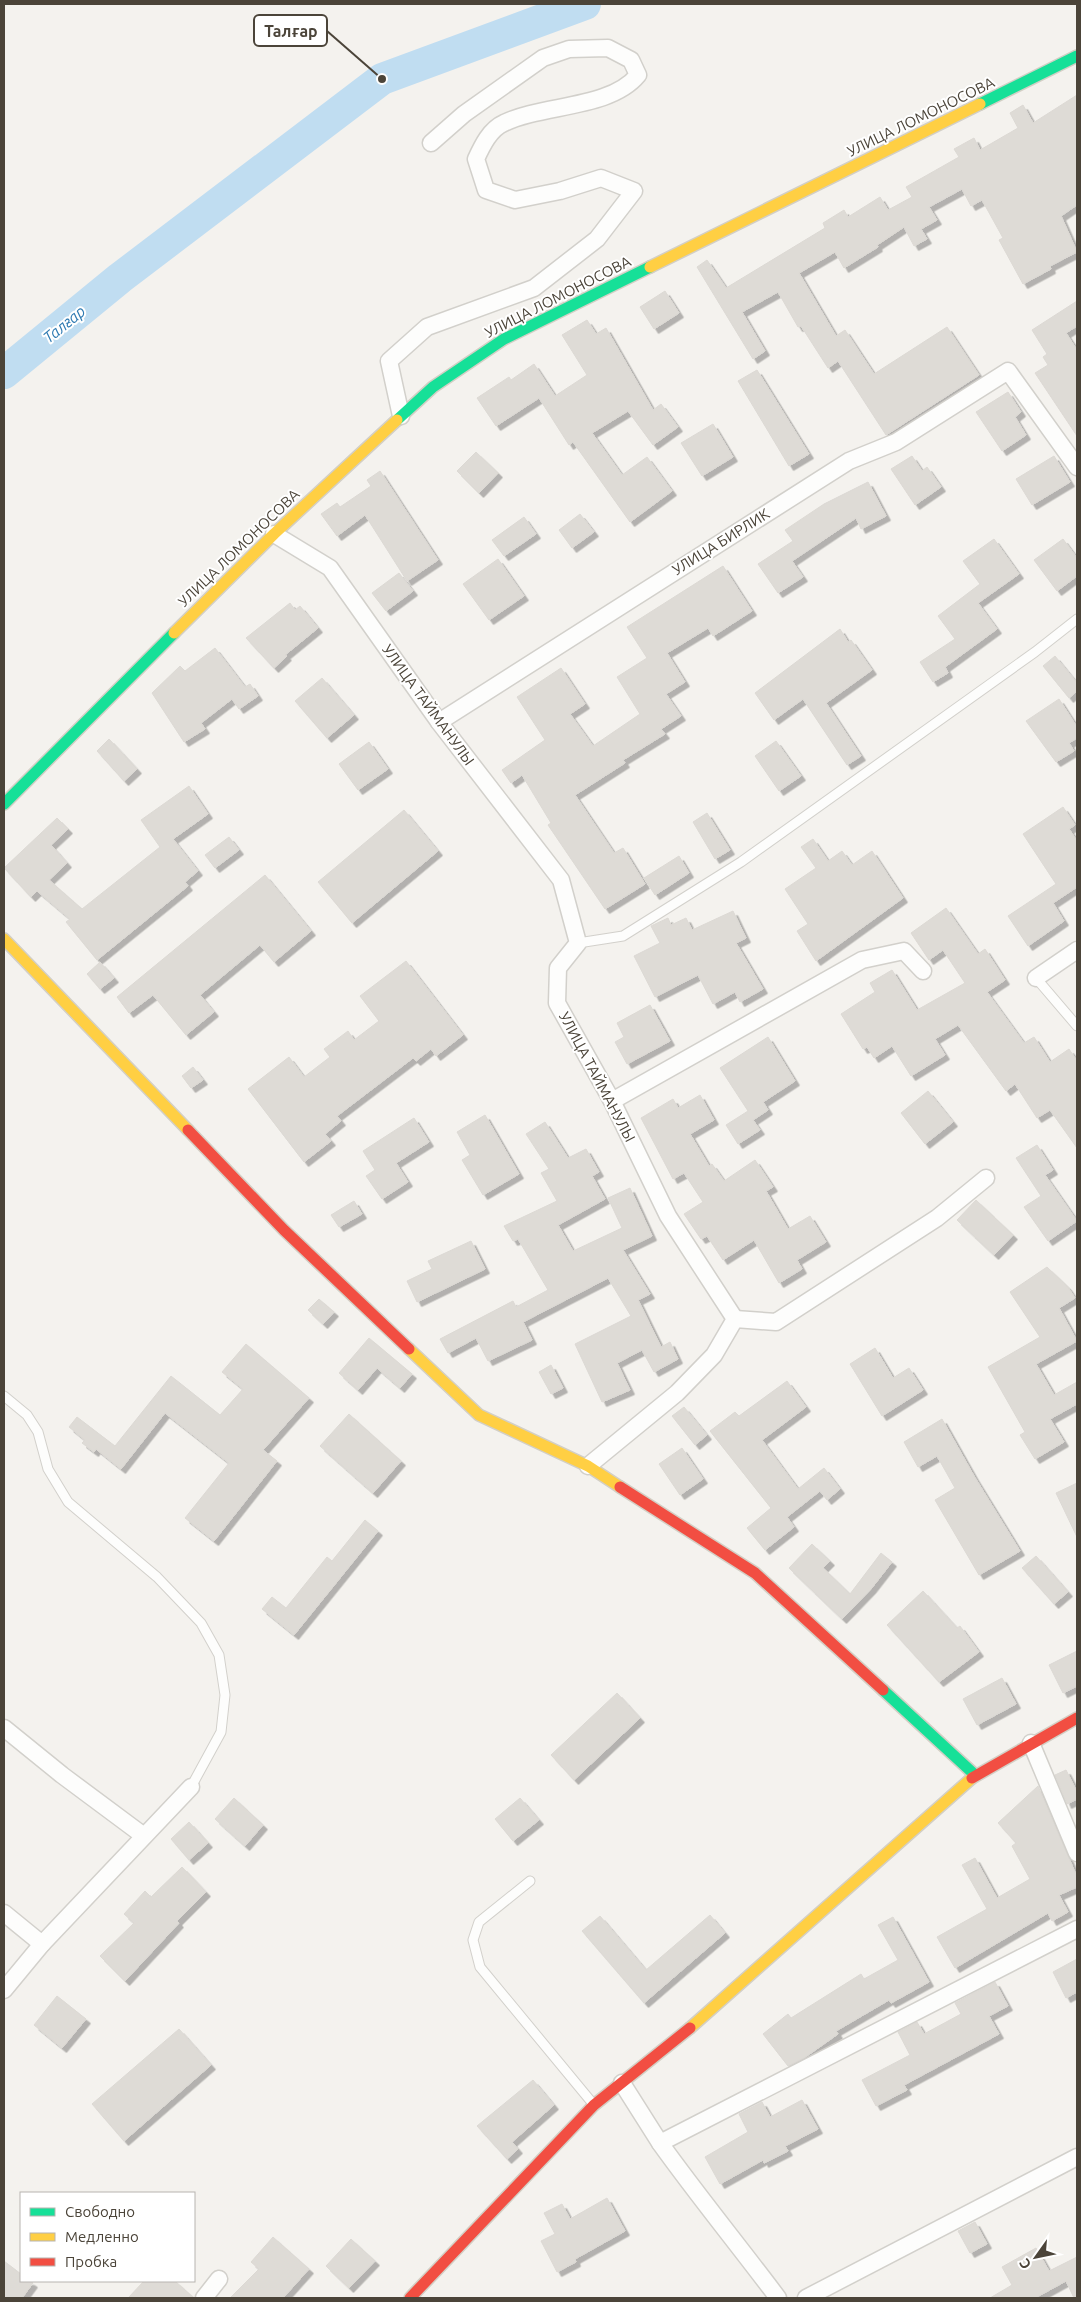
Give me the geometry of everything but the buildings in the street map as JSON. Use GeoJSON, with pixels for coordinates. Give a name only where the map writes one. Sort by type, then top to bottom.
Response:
{"type":"FeatureCollection","features":[{"type":"Feature","properties":{"kind":"main road","name":"УЛИЦА ЛОМОНОСОВА"},"geometry":{"type":"LineString","coordinates":[[4,804],[88,717],[274,534],[433,387],[504,339],[1077,56]]}},
{"type":"Feature","properties":{"kind":"main road"},"geometry":{"type":"LineString","coordinates":[[4,939],[284,1230],[479,1415],[588,1466],[755,1573],[975,1774]]}},
{"type":"Feature","properties":{"kind":"main road"},"geometry":{"type":"LineString","coordinates":[[410,2298],[594,2105],[672,2044],[975,1774],[1077,1718]]}},
{"type":"Feature","properties":{"kind":"street"},"geometry":{"type":"LineString","coordinates":[[401,416],[390,361],[427,327],[534,288],[598,239],[634,191],[601,178],[560,191],[515,200],[486,190],[476,158],[484,141],[502,123],[541,111],[592,99],[629,86],[638,75],[631,60],[608,48],[569,49],[543,58],[464,114],[431,143]]}},
{"type":"Feature","properties":{"kind":"street","name":"УЛИЦА БИРЛИК"},"geometry":{"type":"LineString","coordinates":[[439,722],[849,461],[896,442],[1008,371],[1077,467]]}},
{"type":"Feature","properties":{"kind":"street","name":"УЛИЦА ТАЙМАНУЛЫ"},"geometry":{"type":"LineString","coordinates":[[274,534],[330,568],[439,722],[561,880],[578,944],[558,968],[557,1002],[612,1101],[668,1216],[736,1319]]}},
{"type":"Feature","properties":{"kind":"street"},"geometry":{"type":"LineString","coordinates":[[1036,978],[1077,950]]}},
{"type":"Feature","properties":{"kind":"street"},"geometry":{"type":"LineString","coordinates":[[612,1101],[862,960],[904,951],[923,971]]}},
{"type":"Feature","properties":{"kind":"street"},"geometry":{"type":"LineString","coordinates":[[588,1466],[677,1393],[714,1355],[736,1319],[776,1322],[937,1218],[986,1178]]}},
{"type":"Feature","properties":{"kind":"street"},"geometry":{"type":"LineString","coordinates":[[4,1728],[62,1775],[144,1836]]}},
{"type":"Feature","properties":{"kind":"street"},"geometry":{"type":"LineString","coordinates":[[1031,1744],[1077,1853]]}},
{"type":"Feature","properties":{"kind":"street"},"geometry":{"type":"LineString","coordinates":[[4,1990],[42,1944],[191,1787]]}},
{"type":"Feature","properties":{"kind":"street"},"geometry":{"type":"LineString","coordinates":[[4,1913],[42,1944]]}},
{"type":"Feature","properties":{"kind":"street"},"geometry":{"type":"LineString","coordinates":[[660,2144],[1077,1929]]}},
{"type":"Feature","properties":{"kind":"street"},"geometry":{"type":"LineString","coordinates":[[622,2083],[660,2144],[703,2204],[728,2231],[778,2298]]}},
{"type":"Feature","properties":{"kind":"street"},"geometry":{"type":"LineString","coordinates":[[806,2298],[1077,2157]]}},
{"type":"Feature","properties":{"kind":"street"},"geometry":{"type":"LineString","coordinates":[[204,2298],[219,2279]]}},
{"type":"Feature","properties":{"kind":"lane"},"geometry":{"type":"LineString","coordinates":[[578,944],[624,936],[741,862],[1035,652],[1077,619]]}},
{"type":"Feature","properties":{"kind":"lane"},"geometry":{"type":"LineString","coordinates":[[1036,978],[1077,1026]]}},
{"type":"Feature","properties":{"kind":"lane"},"geometry":{"type":"LineString","coordinates":[[4,1396],[27,1415],[38,1432],[48,1469],[68,1502],[157,1577],[201,1623],[219,1655],[225,1695],[221,1732],[191,1787]]}},
{"type":"Feature","properties":{"kind":"lane"},"geometry":{"type":"LineString","coordinates":[[530,1881],[479,1922],[472,1940],[480,1967],[594,2105]]}},
{"type":"Feature","properties":{"kind":"waterway","name":"Талғар"},"geometry":{"type":"LineString","coordinates":[[4,373],[120,278],[382,79],[585,4]]}},
{"type":"Feature","properties":{"kind":"traffic: fast"},"geometry":{"type":"LineString","coordinates":[[980,104],[1077,56]]}},
{"type":"Feature","properties":{"kind":"traffic: fast"},"geometry":{"type":"LineString","coordinates":[[397,420],[433,387],[504,339],[650,267]]}},
{"type":"Feature","properties":{"kind":"traffic: fast"},"geometry":{"type":"LineString","coordinates":[[4,804],[174,633]]}},
{"type":"Feature","properties":{"kind":"traffic: fast"},"geometry":{"type":"LineString","coordinates":[[883,1690],[975,1775]]}},
{"type":"Feature","properties":{"kind":"traffic: slow"},"geometry":{"type":"LineString","coordinates":[[650,267],[980,104]]}},
{"type":"Feature","properties":{"kind":"traffic: slow"},"geometry":{"type":"LineString","coordinates":[[174,633],[274,534],[397,420]]}},
{"type":"Feature","properties":{"kind":"traffic: slow"},"geometry":{"type":"LineString","coordinates":[[4,939],[188,1130]]}},
{"type":"Feature","properties":{"kind":"traffic: slow"},"geometry":{"type":"LineString","coordinates":[[409,1349],[479,1415],[588,1466],[620,1487]]}},
{"type":"Feature","properties":{"kind":"traffic: slow"},"geometry":{"type":"LineString","coordinates":[[690,2028],[972,1778]]}},
{"type":"Feature","properties":{"kind":"traffic: jam"},"geometry":{"type":"LineString","coordinates":[[188,1130],[284,1230],[409,1349]]}},
{"type":"Feature","properties":{"kind":"traffic: jam"},"geometry":{"type":"LineString","coordinates":[[620,1487],[755,1573],[883,1690]]}},
{"type":"Feature","properties":{"kind":"traffic: jam"},"geometry":{"type":"LineString","coordinates":[[972,1778],[1077,1718]]}},
{"type":"Feature","properties":{"kind":"traffic: jam"},"geometry":{"type":"LineString","coordinates":[[410,2298],[594,2105],[690,2028]]}},
{"type":"Feature","properties":{"kind":"place","name":"Талғар"},"geometry":{"type":"Point","coordinates":[382,79]}}]}
